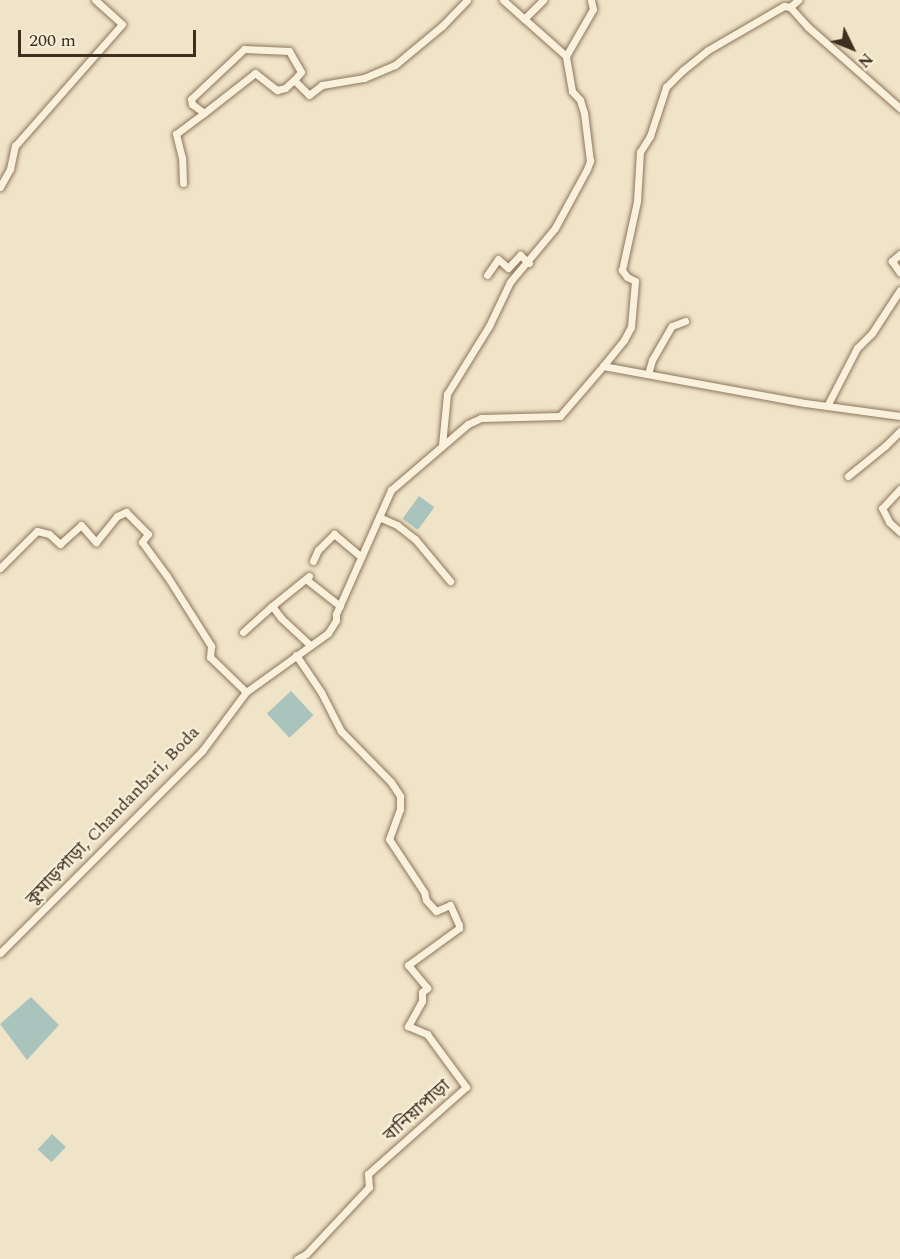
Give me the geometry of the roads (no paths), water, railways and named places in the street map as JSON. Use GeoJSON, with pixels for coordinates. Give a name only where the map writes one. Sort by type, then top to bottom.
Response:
{"type":"FeatureCollection","features":[{"type":"Feature","properties":{"kind":"street"},"geometry":{"type":"LineString","coordinates":[[0,187],[10,169],[15,146],[122,24],[95,0]]}},
{"type":"Feature","properties":{"kind":"street"},"geometry":{"type":"LineString","coordinates":[[294,80],[309,95],[322,85],[364,78],[395,64],[442,26],[467,0]]}},
{"type":"Feature","properties":{"kind":"street"},"geometry":{"type":"LineString","coordinates":[[503,0],[566,56]]}},
{"type":"Feature","properties":{"kind":"street"},"geometry":{"type":"LineString","coordinates":[[524,19],[543,0]]}},
{"type":"Feature","properties":{"kind":"street"},"geometry":{"type":"LineString","coordinates":[[442,445],[447,394],[489,326],[510,282],[529,263],[555,228],[590,161],[584,113],[580,100],[572,91],[566,56],[592,9],[591,0]]}},
{"type":"Feature","properties":{"kind":"street"},"geometry":{"type":"LineString","coordinates":[[790,7],[798,0]]}},
{"type":"Feature","properties":{"kind":"street"},"geometry":{"type":"LineString","coordinates":[[898,103],[808,27],[790,7],[784,6],[708,50],[666,87],[651,136],[639,152],[637,201],[622,270],[627,277],[635,281],[631,327],[624,340],[603,366],[827,406],[900,416]]}},
{"type":"Feature","properties":{"kind":"street"},"geometry":{"type":"LineString","coordinates":[[183,183],[182,158],[176,134],[204,113],[255,73],[277,90],[285,88],[301,72],[290,51],[244,49],[191,99],[192,104],[204,113]]}},
{"type":"Feature","properties":{"kind":"street"},"geometry":{"type":"LineString","coordinates":[[900,254],[892,261],[900,273]]}},
{"type":"Feature","properties":{"kind":"street"},"geometry":{"type":"LineString","coordinates":[[488,275],[498,259],[508,268],[520,255],[529,263]]}},
{"type":"Feature","properties":{"kind":"street"},"geometry":{"type":"LineString","coordinates":[[827,406],[857,348],[872,333],[900,290]]}},
{"type":"Feature","properties":{"kind":"street"},"geometry":{"type":"LineString","coordinates":[[648,374],[652,360],[672,326],[680,320],[685,321]]}},
{"type":"Feature","properties":{"kind":"street","name":"কুমাড়পাড়া, Chandanbari, Boda"},"geometry":{"type":"LineString","coordinates":[[0,953],[202,751],[246,692],[328,633],[336,620],[391,490],[442,445],[481,418],[507,415],[534,418],[560,416],[603,366]]}},
{"type":"Feature","properties":{"kind":"street"},"geometry":{"type":"LineString","coordinates":[[848,476],[900,431]]}},
{"type":"Feature","properties":{"kind":"street"},"geometry":{"type":"LineString","coordinates":[[900,489],[882,508],[889,522],[900,532]]}},
{"type":"Feature","properties":{"kind":"street"},"geometry":{"type":"LineString","coordinates":[[0,568],[38,531],[49,534],[60,544],[81,525],[96,542],[117,516],[126,512],[148,534],[142,542],[211,646],[210,657],[246,692]]}},
{"type":"Feature","properties":{"kind":"street"},"geometry":{"type":"LineString","coordinates":[[379,517],[397,525],[415,539],[450,581]]}},
{"type":"Feature","properties":{"kind":"street"},"geometry":{"type":"LineString","coordinates":[[313,561],[318,550],[334,534],[361,557]]}},
{"type":"Feature","properties":{"kind":"street"},"geometry":{"type":"LineString","coordinates":[[243,632],[308,578],[340,606]]}},
{"type":"Feature","properties":{"kind":"street"},"geometry":{"type":"LineString","coordinates":[[272,606],[281,618],[310,645]]}},
{"type":"Feature","properties":{"kind":"street","name":"বানিয়াপাড়া"},"geometry":{"type":"LineString","coordinates":[[296,655],[321,692],[341,731],[391,782],[400,796],[400,809],[389,839],[424,892],[426,900],[436,911],[450,905],[459,925],[459,928],[408,965],[427,988],[422,992],[422,1001],[408,1026],[428,1034],[466,1087],[368,1174],[369,1187],[306,1254],[297,1259]]}},
{"type":"Feature","properties":{"kind":"water"},"geometry":{"type":"Polygon","coordinates":[[[419,496],[434,507],[418,530],[403,519],[419,496]]]}},
{"type":"Feature","properties":{"kind":"water"},"geometry":{"type":"Polygon","coordinates":[[[291,691],[314,715],[289,738],[267,714],[291,691]]]}},
{"type":"Feature","properties":{"kind":"water"},"geometry":{"type":"Polygon","coordinates":[[[31,997],[59,1025],[27,1060],[0,1024],[31,997]]]}},
{"type":"Feature","properties":{"kind":"water"},"geometry":{"type":"Polygon","coordinates":[[[52,1134],[66,1147],[52,1162],[38,1149],[52,1134]]]}}]}
